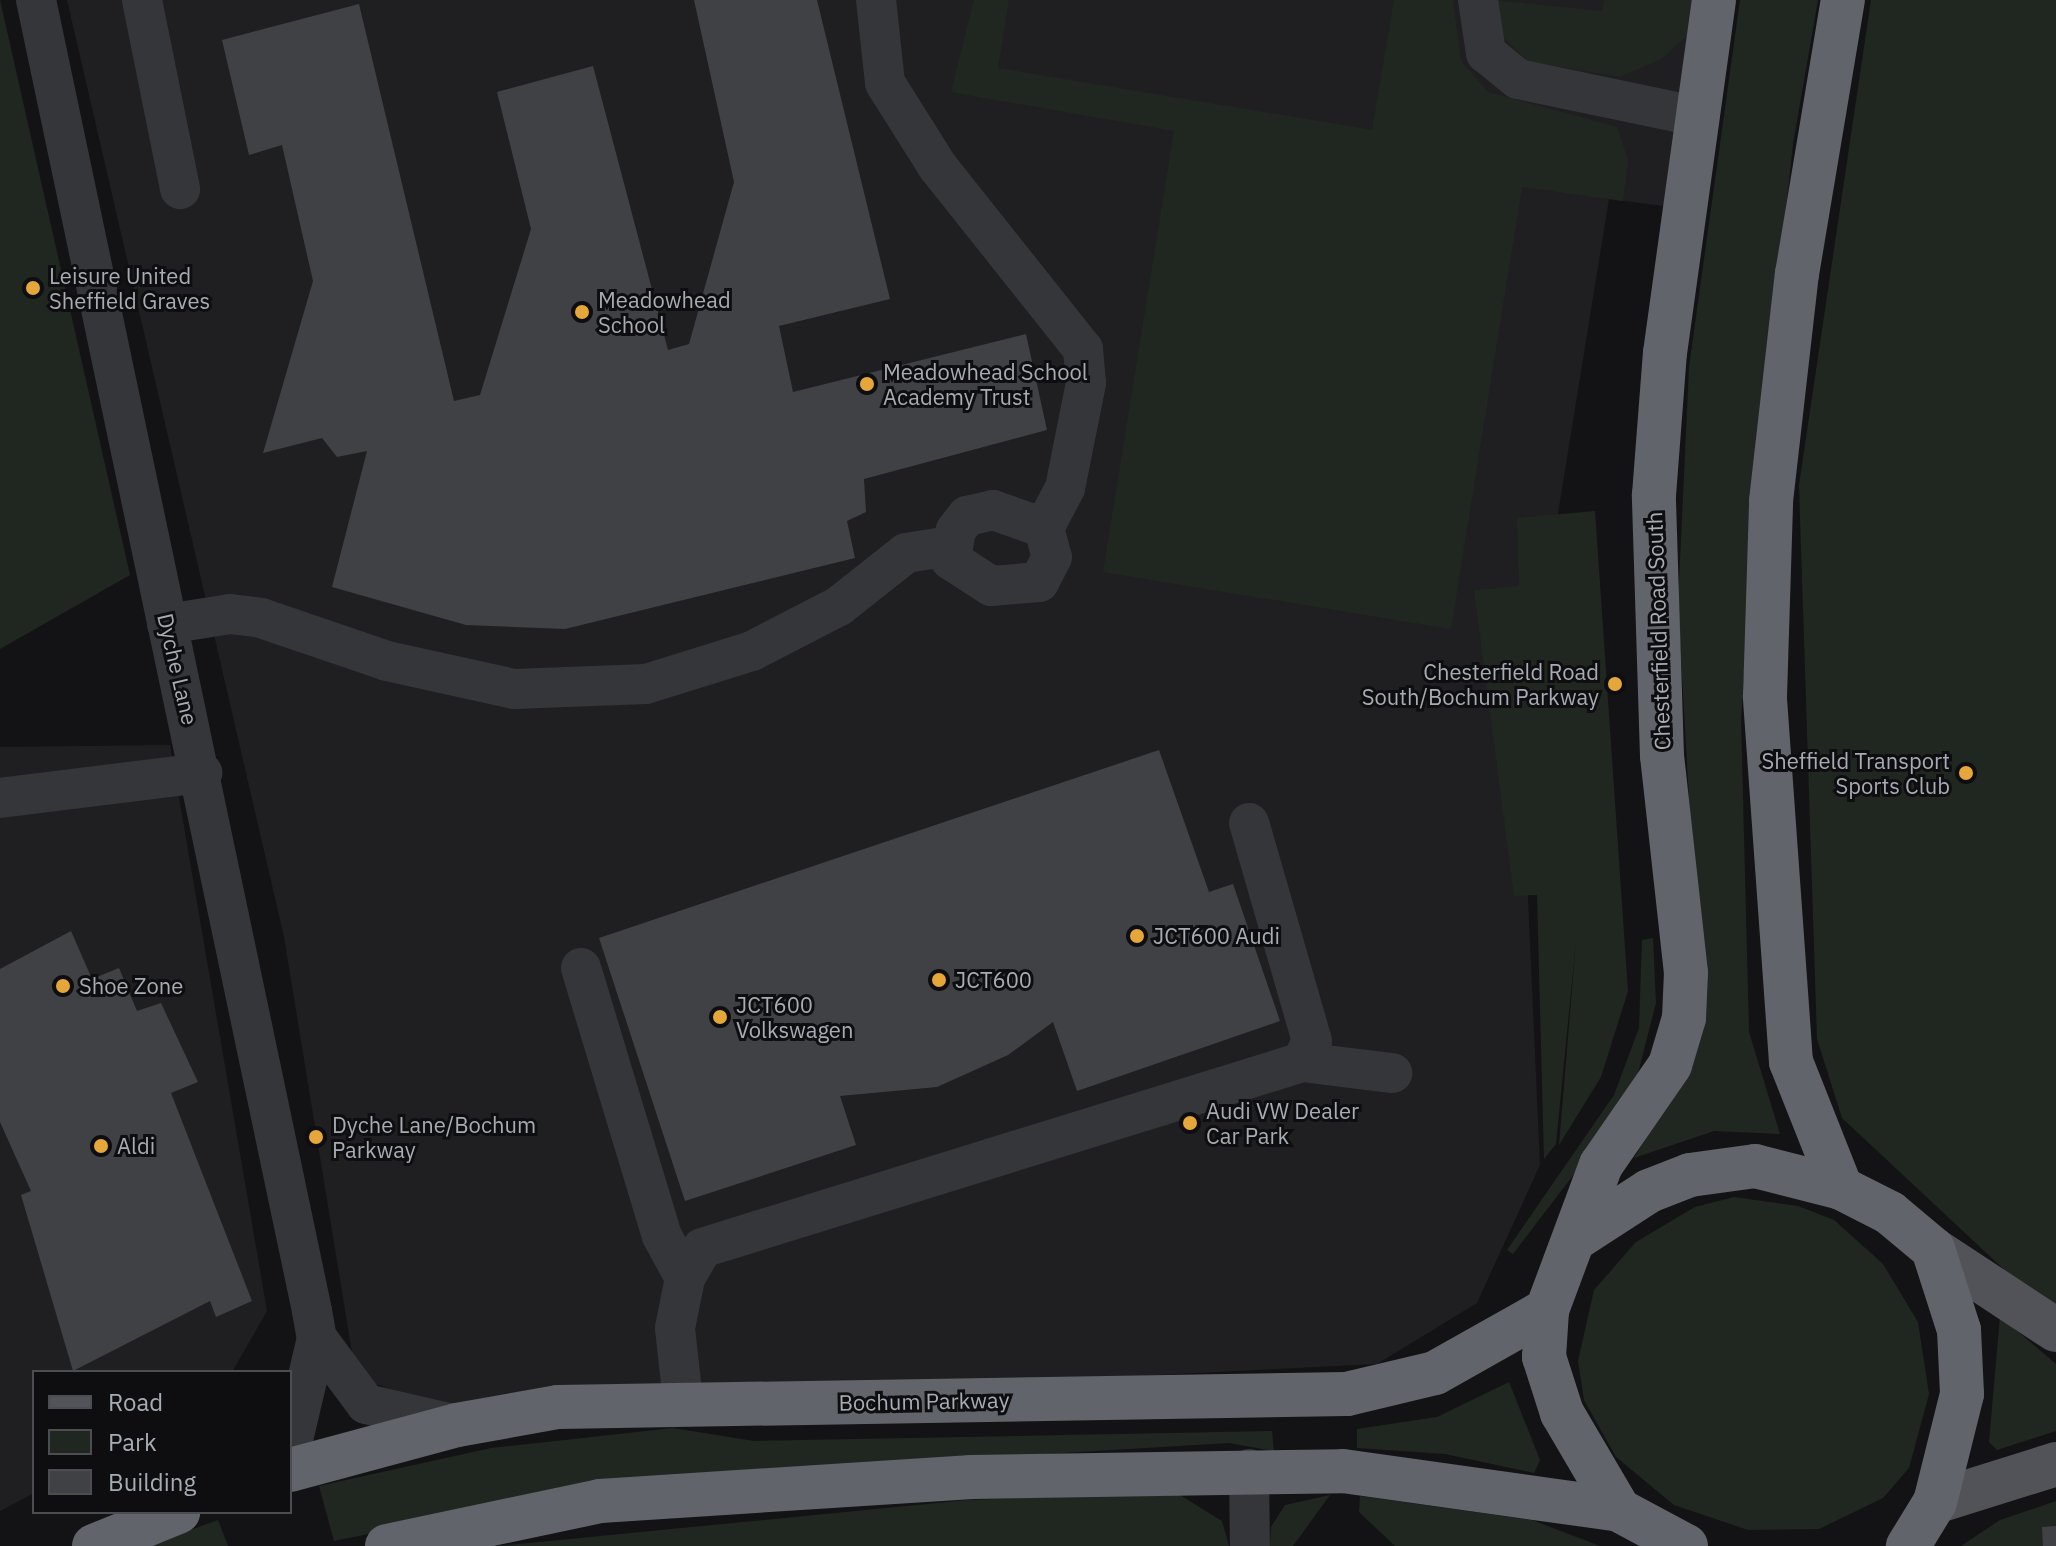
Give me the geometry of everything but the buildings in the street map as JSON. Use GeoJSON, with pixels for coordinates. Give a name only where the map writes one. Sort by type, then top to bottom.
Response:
{"type":"FeatureCollection","features":[{"type":"Feature","properties":{"kind":"highway","name":"Chesterfield Road South"},"geometry":{"type":"LineString","coordinates":[[1547,1310],[1578,1237],[1601,1165],[1670,1065],[1687,992],[1662,756],[1654,495],[1695,116],[1714,0]]}},
{"type":"Feature","properties":{"kind":"highway"},"geometry":{"type":"LineString","coordinates":[[1841,1188],[1791,1062],[1765,696],[1771,501],[1797,274],[1843,0]]}},
{"type":"Feature","properties":{"kind":"highway"},"geometry":{"type":"LineString","coordinates":[[1578,1237],[1649,1191],[1723,1168],[1786,1171],[1841,1188],[1890,1213],[1933,1249],[1959,1330],[1962,1394],[1935,1502],[1908,1546]]}},
{"type":"Feature","properties":{"kind":"highway"},"geometry":{"type":"LineString","coordinates":[[1547,1310],[1550,1387],[1619,1510]]}},
{"type":"Feature","properties":{"kind":"highway","name":"Bochum Parkway"},"geometry":{"type":"LineString","coordinates":[[292,1469],[457,1425],[558,1407],[683,1401],[1347,1394],[1435,1373],[1547,1310]]}},
{"type":"Feature","properties":{"kind":"highway"},"geometry":{"type":"LineString","coordinates":[[387,1546],[600,1501],[972,1477],[1249,1469],[1436,1479],[1619,1510],[1686,1546]]}},
{"type":"Feature","properties":{"kind":"highway"},"geometry":{"type":"LineString","coordinates":[[94,1546],[173,1514]]}},
{"type":"Feature","properties":{"kind":"main road"},"geometry":{"type":"LineString","coordinates":[[1933,1249],[2056,1330]]}},
{"type":"Feature","properties":{"kind":"main road"},"geometry":{"type":"LineString","coordinates":[[1935,1502],[2056,1464]]}},
{"type":"Feature","properties":{"kind":"street","name":"Dyche Lane"},"geometry":{"type":"LineString","coordinates":[[36,0],[167,624],[202,773],[317,1338],[292,1444]]}},
{"type":"Feature","properties":{"kind":"street"},"geometry":{"type":"LineString","coordinates":[[142,0],[180,189]]}},
{"type":"Feature","properties":{"kind":"street"},"geometry":{"type":"LineString","coordinates":[[876,0],[885,83],[938,167],[1083,349],[1086,383],[1065,488],[1044,528],[1048,573],[1025,589],[970,579],[951,560],[950,546],[956,530],[979,511],[1014,514],[1044,528]]}},
{"type":"Feature","properties":{"kind":"street"},"geometry":{"type":"LineString","coordinates":[[1478,0],[1486,53],[1518,79],[1695,116]]}},
{"type":"Feature","properties":{"kind":"street"},"geometry":{"type":"LineString","coordinates":[[167,624],[230,614],[261,618],[387,661],[514,689],[646,684],[752,651],[839,606],[906,553],[950,546]]}},
{"type":"Feature","properties":{"kind":"street"},"geometry":{"type":"LineString","coordinates":[[0,798],[202,773]]}},
{"type":"Feature","properties":{"kind":"street"},"geometry":{"type":"LineString","coordinates":[[1249,823],[1312,1041],[1302,1062]]}},
{"type":"Feature","properties":{"kind":"street"},"geometry":{"type":"LineString","coordinates":[[581,968],[662,1236],[685,1278]]}},
{"type":"Feature","properties":{"kind":"street"},"geometry":{"type":"LineString","coordinates":[[683,1401],[675,1328],[685,1278],[702,1248],[1302,1062],[1392,1073]]}},
{"type":"Feature","properties":{"kind":"street","name":"Dyche Lane"},"geometry":{"type":"LineString","coordinates":[[317,1338],[366,1404],[457,1425]]}},
{"type":"Feature","properties":{"kind":"street"},"geometry":{"type":"LineString","coordinates":[[1249,1469],[1250,1546]]}},
{"type":"Feature","properties":{"kind":"shaded area"},"geometry":{"type":"Polygon","coordinates":[[[67,0],[1694,0],[1664,206],[1609,199],[1549,569],[1526,854],[1540,1165],[1477,1303],[1377,1364],[451,1410],[356,1377],[284,937],[67,0]]]}},
{"type":"Feature","properties":{"kind":"shaded area"},"geometry":{"type":"Polygon","coordinates":[[[170,745],[267,1311],[233,1370],[32,1370],[32,1494],[0,1511],[0,747],[170,745]]]}},
{"type":"Feature","properties":{"kind":"green space","name":"Leisure United Sheffield Graves"},"geometry":{"type":"Polygon","coordinates":[[[0,0],[130,575],[0,649],[0,0]]]}},
{"type":"Feature","properties":{"kind":"green space"},"geometry":{"type":"Polygon","coordinates":[[[974,0],[1009,0],[998,68],[1372,130],[1394,0],[1453,0],[1461,61],[1488,92],[1617,127],[1628,160],[1623,201],[1522,187],[1451,629],[1103,572],[1174,131],[951,92],[974,0]]]}},
{"type":"Feature","properties":{"kind":"green space"},"geometry":{"type":"Polygon","coordinates":[[[1493,0],[1602,11],[1604,0],[1694,0],[1689,34],[1661,59],[1620,77],[1528,61],[1500,34],[1493,0]]]}},
{"type":"Feature","properties":{"kind":"green space"},"geometry":{"type":"Polygon","coordinates":[[[1740,0],[1818,0],[1793,144],[1758,468],[1741,718],[1749,1032],[1780,1134],[1714,1131],[1634,1158],[1685,1074],[1691,833],[1678,605],[1689,367],[1740,0]]]}},
{"type":"Feature","properties":{"kind":"green space","name":"Sheffield Transport Sports Club"},"geometry":{"type":"Polygon","coordinates":[[[1871,0],[2056,0],[2056,1318],[1842,1118],[1817,1039],[1799,485],[1871,0]]]}},
{"type":"Feature","properties":{"kind":"green space"},"geometry":{"type":"Polygon","coordinates":[[[1595,511],[1628,991],[1601,1077],[1559,1145],[1576,941],[1556,1144],[1544,1159],[1537,895],[1514,896],[1474,590],[1519,586],[1517,518],[1595,511]]]}},
{"type":"Feature","properties":{"kind":"green space"},"geometry":{"type":"Polygon","coordinates":[[[1653,938],[1656,1003],[1638,1073],[1591,1152],[1513,1254],[1507,1250],[1614,1095],[1639,1028],[1642,940],[1653,938]]]}},
{"type":"Feature","properties":{"kind":"green space"},"geometry":{"type":"Polygon","coordinates":[[[1734,1197],[1798,1206],[1834,1220],[1883,1264],[1918,1322],[1929,1394],[1909,1468],[1883,1498],[1819,1529],[1748,1530],[1674,1505],[1616,1457],[1584,1400],[1578,1361],[1594,1290],[1636,1242],[1695,1207],[1734,1197]]]}},
{"type":"Feature","properties":{"kind":"green space"},"geometry":{"type":"Polygon","coordinates":[[[2000,1316],[2056,1364],[2056,1431],[1997,1450],[1989,1442],[2000,1316]]]}},
{"type":"Feature","properties":{"kind":"green space"},"geometry":{"type":"Polygon","coordinates":[[[1509,1382],[1540,1460],[1534,1473],[1445,1454],[1357,1448],[1357,1429],[1437,1417],[1509,1382]]]}},
{"type":"Feature","properties":{"kind":"green space"},"geometry":{"type":"Polygon","coordinates":[[[673,1428],[754,1441],[1272,1431],[1274,1451],[1229,1443],[747,1472],[587,1489],[334,1541],[319,1486],[491,1448],[673,1428]]]}},
{"type":"Feature","properties":{"kind":"green space"},"geometry":{"type":"Polygon","coordinates":[[[1175,1492],[1222,1521],[1229,1546],[499,1546],[967,1500],[1175,1492]]]}},
{"type":"Feature","properties":{"kind":"green space"},"geometry":{"type":"Polygon","coordinates":[[[1330,1495],[1293,1546],[1270,1546],[1271,1527],[1285,1505],[1330,1495]]]}},
{"type":"Feature","properties":{"kind":"green space"},"geometry":{"type":"Polygon","coordinates":[[[1360,1496],[1532,1520],[1600,1546],[1395,1546],[1359,1512],[1360,1496]]]}},
{"type":"Feature","properties":{"kind":"green space"},"geometry":{"type":"Polygon","coordinates":[[[2056,1501],[2056,1546],[1961,1546],[2000,1520],[2056,1501]]]}},
{"type":"Feature","properties":{"kind":"green space"},"geometry":{"type":"Polygon","coordinates":[[[218,1520],[228,1546],[146,1546],[218,1520]]]}},
{"type":"Feature","properties":{"kind":"place","name":"Leisure United Sheffield Graves"},"geometry":{"type":"Point","coordinates":[33,288]}},
{"type":"Feature","properties":{"kind":"place","name":"Meadowhead School"},"geometry":{"type":"Point","coordinates":[582,312]}},
{"type":"Feature","properties":{"kind":"place","name":"Meadowhead School Academy Trust"},"geometry":{"type":"Point","coordinates":[867,384]}},
{"type":"Feature","properties":{"kind":"place","name":"Chesterfield Road South/Bochum Parkway"},"geometry":{"type":"Point","coordinates":[1615,684]}},
{"type":"Feature","properties":{"kind":"place","name":"Sheffield Transport Sports Club"},"geometry":{"type":"Point","coordinates":[1966,773]}},
{"type":"Feature","properties":{"kind":"place","name":"JCT600 Audi"},"geometry":{"type":"Point","coordinates":[1137,936]}},
{"type":"Feature","properties":{"kind":"place","name":"JCT600"},"geometry":{"type":"Point","coordinates":[939,980]}},
{"type":"Feature","properties":{"kind":"place","name":"Shoe Zone"},"geometry":{"type":"Point","coordinates":[63,986]}},
{"type":"Feature","properties":{"kind":"place","name":"JCT600 Volkswagen"},"geometry":{"type":"Point","coordinates":[720,1017]}},
{"type":"Feature","properties":{"kind":"place","name":"Audi VW Dealer Car Park"},"geometry":{"type":"Point","coordinates":[1190,1123]}},
{"type":"Feature","properties":{"kind":"place","name":"Dyche Lane/Bochum Parkway"},"geometry":{"type":"Point","coordinates":[316,1137]}},
{"type":"Feature","properties":{"kind":"place","name":"Aldi"},"geometry":{"type":"Point","coordinates":[101,1146]}}]}
